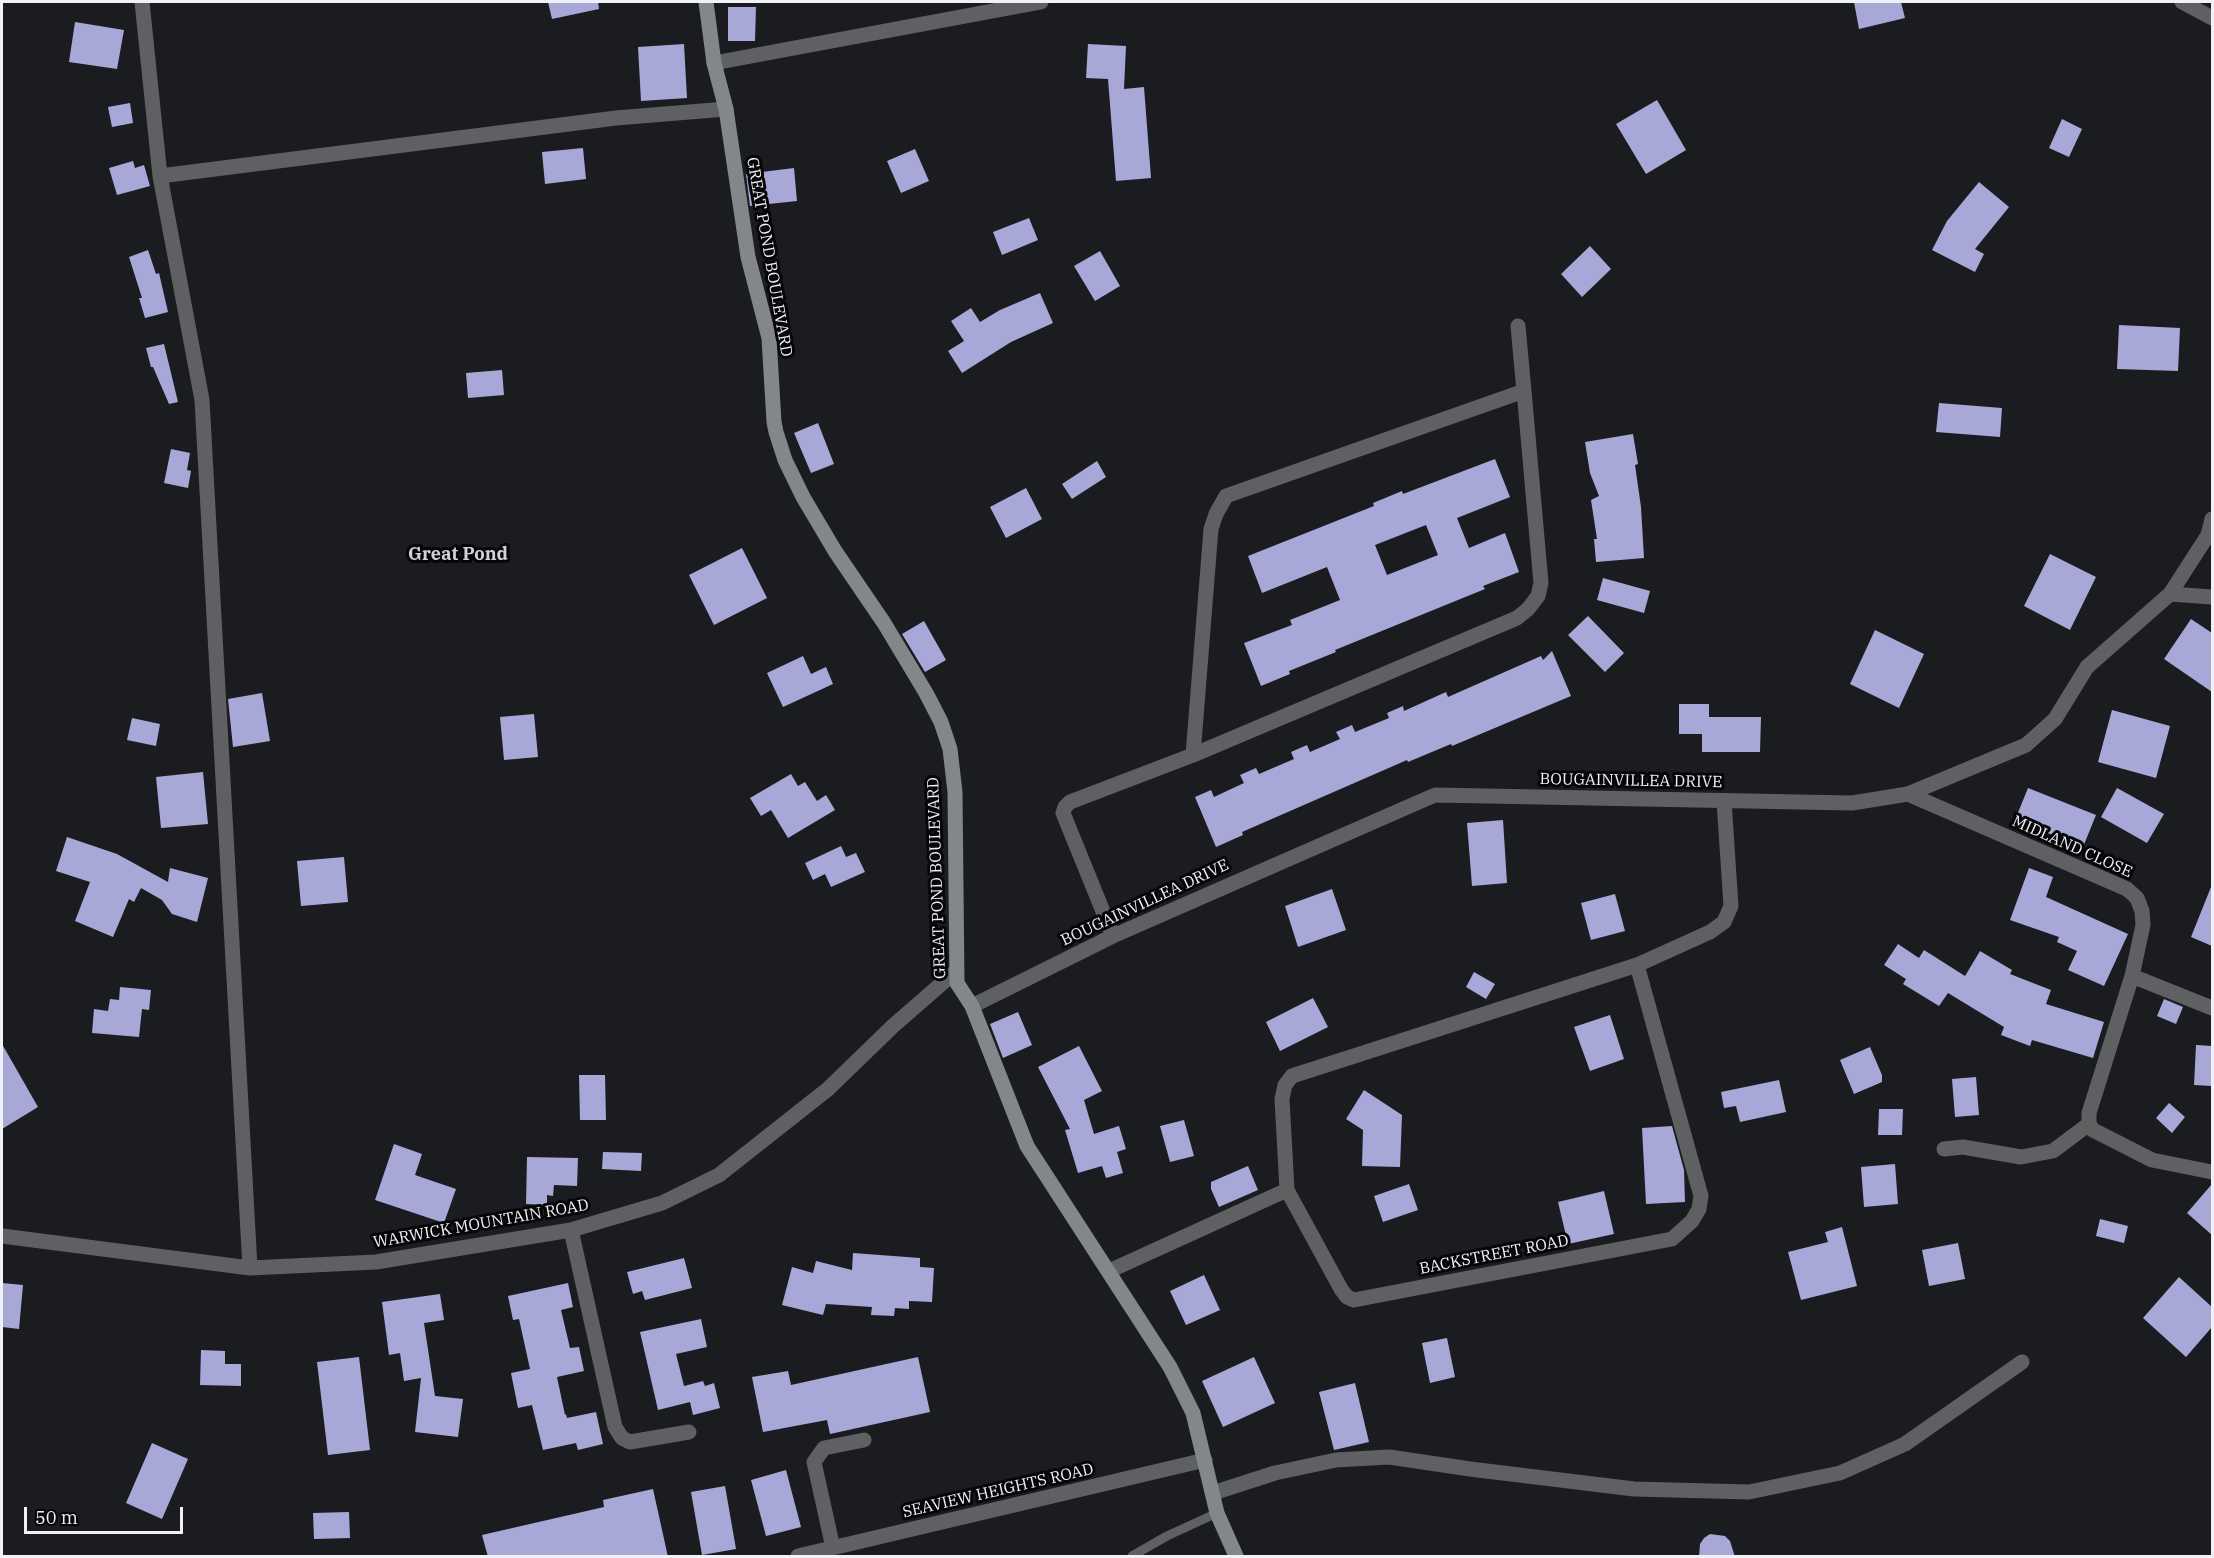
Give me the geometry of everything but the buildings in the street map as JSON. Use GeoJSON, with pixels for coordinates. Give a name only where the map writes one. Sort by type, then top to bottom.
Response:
{"type":"FeatureCollection","features":[{"type":"Feature","properties":{"kind":"street"},"geometry":{"type":"LineString","coordinates":[[142,2],[160,176],[202,400],[250,1268]]}},
{"type":"Feature","properties":{"kind":"street","name":"GREAT POND BOULEVARD"},"geometry":{"type":"LineString","coordinates":[[706,2],[714,63],[726,109],[748,257],[769,338],[774,422],[785,460],[819,524],[884,623],[926,693],[947,740],[955,792],[955,972],[957,983],[972,1006],[1027,1146],[1170,1366],[1193,1413],[1218,1513],[1236,1557]]}},
{"type":"Feature","properties":{"kind":"street"},"geometry":{"type":"LineString","coordinates":[[714,63],[1041,2]]}},
{"type":"Feature","properties":{"kind":"street"},"geometry":{"type":"LineString","coordinates":[[2182,2],[2212,18]]}},
{"type":"Feature","properties":{"kind":"street"},"geometry":{"type":"LineString","coordinates":[[160,176],[616,118],[726,109]]}},
{"type":"Feature","properties":{"kind":"street"},"geometry":{"type":"LineString","coordinates":[[1113,936],[1063,813],[1070,802],[1193,755],[1517,618],[1538,596],[1541,583],[1518,326]]}},
{"type":"Feature","properties":{"kind":"street"},"geometry":{"type":"LineString","coordinates":[[1193,755],[1211,529],[1226,496],[1524,391]]}},
{"type":"Feature","properties":{"kind":"street","name":"BOUGAINVILLEA DRIVE"},"geometry":{"type":"LineString","coordinates":[[972,1006],[1113,936],[1435,795],[1852,803],[1908,794],[2026,745],[2055,719],[2087,667],[2170,594],[2208,535],[2212,519]]}},
{"type":"Feature","properties":{"kind":"street"},"geometry":{"type":"LineString","coordinates":[[2170,594],[2212,597]]}},
{"type":"Feature","properties":{"kind":"street","name":"MIDLAND CLOSE"},"geometry":{"type":"LineString","coordinates":[[1908,794],[2127,889],[2137,898],[2142,911],[2143,925],[2132,976],[2089,1113],[2089,1124]]}},
{"type":"Feature","properties":{"kind":"street"},"geometry":{"type":"LineString","coordinates":[[1109,1272],[1287,1191],[1282,1099],[1285,1085],[1292,1076],[1637,965],[1710,932],[1724,922],[1731,906],[1724,801]]}},
{"type":"Feature","properties":{"kind":"street","name":"BACKSTREET ROAD"},"geometry":{"type":"LineString","coordinates":[[1287,1191],[1341,1289],[1347,1297],[1354,1300],[1672,1239],[1692,1221],[1699,1209],[1701,1196],[1637,965]]}},
{"type":"Feature","properties":{"kind":"street","name":"WARWICK MOUNTAIN ROAD"},"geometry":{"type":"LineString","coordinates":[[2,1236],[250,1268],[376,1262],[571,1230],[662,1203],[719,1175],[828,1089],[893,1026],[955,972]]}},
{"type":"Feature","properties":{"kind":"street"},"geometry":{"type":"LineString","coordinates":[[2132,976],[2212,1008]]}},
{"type":"Feature","properties":{"kind":"street"},"geometry":{"type":"LineString","coordinates":[[1944,1149],[1963,1147],[2021,1157],[2053,1151],[2089,1124],[2093,1130],[2152,1160],[2212,1172]]}},
{"type":"Feature","properties":{"kind":"street"},"geometry":{"type":"LineString","coordinates":[[571,1230],[615,1427],[622,1438],[630,1442],[689,1432]]}},
{"type":"Feature","properties":{"kind":"street"},"geometry":{"type":"LineString","coordinates":[[1213,1493],[1275,1473],[1336,1460],[1389,1456],[1470,1469],[1634,1489],[1749,1492],[1840,1473],[1905,1444],[2022,1362]]}},
{"type":"Feature","properties":{"kind":"street"},"geometry":{"type":"LineString","coordinates":[[833,1548],[814,1462],[824,1448],[864,1440]]}},
{"type":"Feature","properties":{"kind":"street","name":"SEAVIEW HEIGHTS ROAD"},"geometry":{"type":"LineString","coordinates":[[798,1557],[1205,1460]]}},
{"type":"Feature","properties":{"kind":"lane"},"geometry":{"type":"LineString","coordinates":[[1132,1557],[1167,1536],[1218,1513]]}},
{"type":"Feature","properties":{"kind":"district","name":"Great Pond"},"geometry":{"type":"Point","coordinates":[458,555]}}]}
